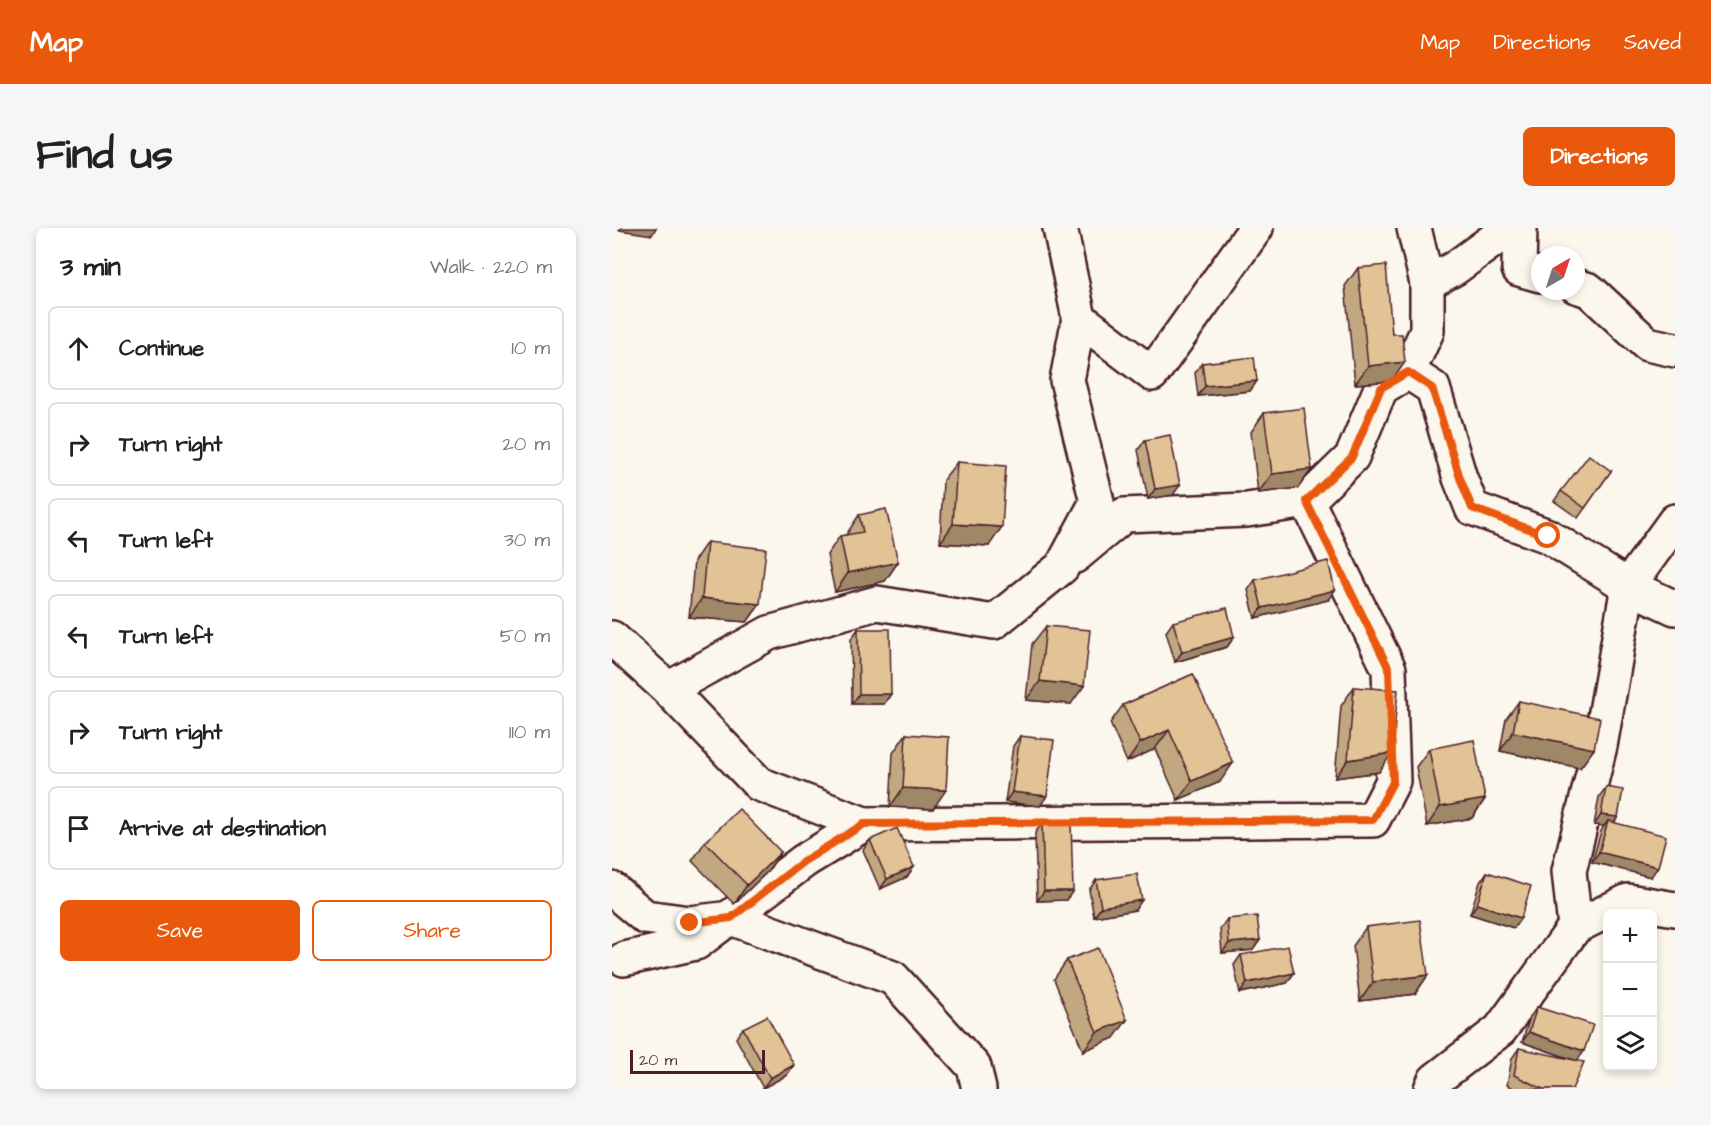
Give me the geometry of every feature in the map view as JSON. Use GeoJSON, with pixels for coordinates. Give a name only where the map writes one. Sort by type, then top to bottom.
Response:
{"type":"FeatureCollection","features":[{"type":"Feature","properties":{"kind":"street"},"geometry":{"type":"LineString","coordinates":[[1060,228],[1079,318],[1067,380],[1097,502],[1062,567]]}},
{"type":"Feature","properties":{"kind":"street"},"geometry":{"type":"LineString","coordinates":[[1079,318],[1152,374],[1256,228]]}},
{"type":"Feature","properties":{"kind":"street"},"geometry":{"type":"LineString","coordinates":[[669,689],[769,633],[877,603],[994,622],[1124,515],[1247,510],[1306,501],[1352,457],[1381,388],[1408,372],[1427,331],[1427,283],[1414,228]]}},
{"type":"Feature","properties":{"kind":"street"},"geometry":{"type":"LineString","coordinates":[[1427,283],[1455,268],[1510,228]]}},
{"type":"Feature","properties":{"kind":"street"},"geometry":{"type":"LineString","coordinates":[[1520,228],[1519,269],[1531,272]]}},
{"type":"Feature","properties":{"kind":"street"},"geometry":{"type":"LineString","coordinates":[[1585,289],[1647,344],[1675,350]]}},
{"type":"Feature","properties":{"kind":"street"},"geometry":{"type":"LineString","coordinates":[[1408,372],[1432,388],[1460,478],[1472,508],[1548,536],[1628,586],[1675,608]]}},
{"type":"Feature","properties":{"kind":"street"},"geometry":{"type":"LineString","coordinates":[[612,638],[669,689],[759,784],[864,824],[1373,820],[1393,782],[1389,669],[1306,501]]}},
{"type":"Feature","properties":{"kind":"street"},"geometry":{"type":"LineString","coordinates":[[1575,927],[1569,871],[1600,746],[1628,586],[1675,521]]}},
{"type":"Feature","properties":{"kind":"street"},"geometry":{"type":"LineString","coordinates":[[624,959],[696,944],[804,861],[864,824]]}},
{"type":"Feature","properties":{"kind":"street"},"geometry":{"type":"LineString","coordinates":[[612,889],[645,917],[690,923],[731,918],[893,978],[974,1067],[979,1089]]}},
{"type":"Feature","properties":{"kind":"street"},"geometry":{"type":"LineString","coordinates":[[1431,1089],[1435,1080],[1500,1030],[1575,927],[1628,902],[1675,909]]}},
{"type":"Feature","properties":{"kind":"building"},"geometry":{"type":"Polygon","coordinates":[[[1386,265],[1392,334],[1402,334],[1405,362],[1368,366],[1358,268],[1386,265]]]}},
{"type":"Feature","properties":{"kind":"building"},"geometry":{"type":"Polygon","coordinates":[[[1254,357],[1257,381],[1205,386],[1202,363],[1254,357]]]}},
{"type":"Feature","properties":{"kind":"building"},"geometry":{"type":"Polygon","coordinates":[[[1304,408],[1312,469],[1272,474],[1264,413],[1304,408]]]}},
{"type":"Feature","properties":{"kind":"building"},"geometry":{"type":"Polygon","coordinates":[[[1170,435],[1180,485],[1155,489],[1145,440],[1170,435]]]}},
{"type":"Feature","properties":{"kind":"building"},"geometry":{"type":"Polygon","coordinates":[[[1589,455],[1611,471],[1585,508],[1561,491],[1589,455]]]}},
{"type":"Feature","properties":{"kind":"building"},"geometry":{"type":"Polygon","coordinates":[[[957,462],[1006,466],[1002,527],[953,524],[957,462]]]}},
{"type":"Feature","properties":{"kind":"building"},"geometry":{"type":"Polygon","coordinates":[[[886,509],[898,562],[848,573],[840,536],[863,532],[859,515],[886,509]]]}},
{"type":"Feature","properties":{"kind":"building"},"geometry":{"type":"Polygon","coordinates":[[[707,542],[766,549],[760,604],[702,598],[707,542]]]}},
{"type":"Feature","properties":{"kind":"building"},"geometry":{"type":"Polygon","coordinates":[[[1328,561],[1335,590],[1262,608],[1255,580],[1328,561]]]}},
{"type":"Feature","properties":{"kind":"building"},"geometry":{"type":"Polygon","coordinates":[[[1227,608],[1234,637],[1182,652],[1173,622],[1227,608]]]}},
{"type":"Feature","properties":{"kind":"building"},"geometry":{"type":"Polygon","coordinates":[[[1046,626],[1090,630],[1084,686],[1040,681],[1046,626]]]}},
{"type":"Feature","properties":{"kind":"building"},"geometry":{"type":"Polygon","coordinates":[[[858,629],[890,629],[891,694],[859,694],[858,629]]]}},
{"type":"Feature","properties":{"kind":"building"},"geometry":{"type":"Polygon","coordinates":[[[1193,674],[1233,763],[1192,781],[1169,730],[1140,743],[1123,705],[1193,674]]]}},
{"type":"Feature","properties":{"kind":"building"},"geometry":{"type":"Polygon","coordinates":[[[1354,687],[1398,690],[1392,753],[1348,760],[1354,687]]]}},
{"type":"Feature","properties":{"kind":"building"},"geometry":{"type":"Polygon","coordinates":[[[1519,701],[1600,718],[1594,749],[1513,732],[1519,701]]]}},
{"type":"Feature","properties":{"kind":"building"},"geometry":{"type":"Polygon","coordinates":[[[906,734],[949,737],[946,790],[903,788],[906,734]]]}},
{"type":"Feature","properties":{"kind":"building"},"geometry":{"type":"Polygon","coordinates":[[[1020,736],[1054,740],[1047,796],[1012,792],[1020,736]]]}},
{"type":"Feature","properties":{"kind":"building"},"geometry":{"type":"Polygon","coordinates":[[[1474,740],[1485,799],[1440,807],[1429,749],[1474,740]]]}},
{"type":"Feature","properties":{"kind":"building"},"geometry":{"type":"Polygon","coordinates":[[[1606,787],[1623,790],[1618,817],[1601,815],[1606,787]]]}},
{"type":"Feature","properties":{"kind":"building"},"geometry":{"type":"Polygon","coordinates":[[[739,809],[781,852],[747,885],[705,842],[739,809]]]}},
{"type":"Feature","properties":{"kind":"building"},"geometry":{"type":"Polygon","coordinates":[[[1608,821],[1666,836],[1658,867],[1599,852],[1608,821]]]}},
{"type":"Feature","properties":{"kind":"building"},"geometry":{"type":"Polygon","coordinates":[[[1071,822],[1073,891],[1044,891],[1042,823],[1071,822]]]}},
{"type":"Feature","properties":{"kind":"building"},"geometry":{"type":"Polygon","coordinates":[[[897,828],[914,867],[887,879],[870,840],[897,828]]]}},
{"type":"Feature","properties":{"kind":"building"},"geometry":{"type":"Polygon","coordinates":[[[1487,872],[1531,886],[1521,918],[1477,904],[1487,872]]]}},
{"type":"Feature","properties":{"kind":"building"},"geometry":{"type":"Polygon","coordinates":[[[1137,874],[1142,900],[1101,907],[1096,880],[1137,874]]]}},
{"type":"Feature","properties":{"kind":"building"},"geometry":{"type":"Polygon","coordinates":[[[1257,916],[1260,940],[1229,943],[1227,919],[1257,916]]]}},
{"type":"Feature","properties":{"kind":"building"},"geometry":{"type":"Polygon","coordinates":[[[1420,920],[1428,975],[1373,982],[1366,927],[1420,920]]]}},
{"type":"Feature","properties":{"kind":"building"},"geometry":{"type":"Polygon","coordinates":[[[1288,946],[1294,973],[1247,983],[1241,955],[1288,946]]]}},
{"type":"Feature","properties":{"kind":"building"},"geometry":{"type":"Polygon","coordinates":[[[1098,948],[1127,1020],[1097,1032],[1067,960],[1098,948]]]}},
{"type":"Feature","properties":{"kind":"building"},"geometry":{"type":"Polygon","coordinates":[[[1537,1007],[1593,1025],[1584,1051],[1529,1032],[1537,1007]]]}},
{"type":"Feature","properties":{"kind":"building"},"geometry":{"type":"Polygon","coordinates":[[[767,1016],[794,1065],[770,1078],[743,1028],[767,1016]]]}},
{"type":"Feature","properties":{"kind":"building"},"geometry":{"type":"Polygon","coordinates":[[[1519,1048],[1584,1062],[1572,1089],[1543,1089],[1514,1075],[1519,1048]]]}},
{"type":"Feature","properties":{"kind":"route"},"geometry":{"type":"LineString","coordinates":[[690,923],[731,918],[804,861],[864,824],[1373,820],[1393,782],[1389,669],[1306,501],[1352,457],[1381,388],[1408,372],[1432,388],[1460,478],[1472,508],[1548,536]]}}]}
